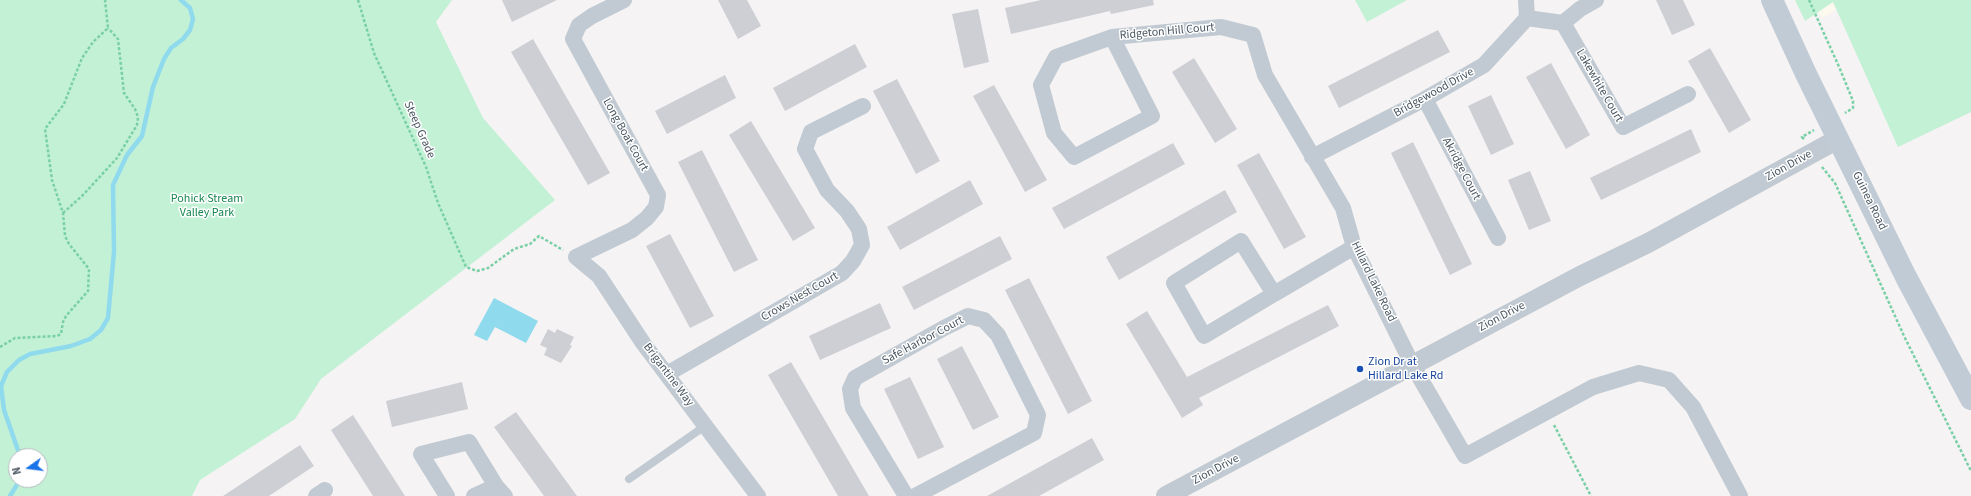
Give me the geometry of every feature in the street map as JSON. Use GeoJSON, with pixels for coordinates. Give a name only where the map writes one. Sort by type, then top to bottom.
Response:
{"type":"FeatureCollection","features":[{"type":"Feature","properties":{"kind":"main road","name":"Guinea Road"},"geometry":{"type":"LineString","coordinates":[[1772,0],[1906,277],[1971,399]]}},
{"type":"Feature","properties":{"kind":"street","name":"Long Boat Court"},"geometry":{"type":"LineString","coordinates":[[576,257],[632,230],[647,218],[656,207],[658,195],[573,39],[579,25],[592,16],[624,0]]}},
{"type":"Feature","properties":{"kind":"street"},"geometry":{"type":"LineString","coordinates":[[1526,0],[1527,18],[1563,24],[1580,9],[1596,0]]}},
{"type":"Feature","properties":{"kind":"street","name":"Bridgewood Drive"},"geometry":{"type":"LineString","coordinates":[[1312,157],[1425,99],[1484,65],[1527,18]]}},
{"type":"Feature","properties":{"kind":"street","name":"Lakewhite Court"},"geometry":{"type":"LineString","coordinates":[[1563,24],[1623,127],[1688,94]]}},
{"type":"Feature","properties":{"kind":"street","name":"Ridgeton Hill Court"},"geometry":{"type":"LineString","coordinates":[[1112,36],[1152,116],[1074,157],[1054,133],[1041,85],[1056,57],[1112,36],[1221,27],[1253,35],[1265,75],[1312,157]]}},
{"type":"Feature","properties":{"kind":"street","name":"Akridge Court"},"geometry":{"type":"LineString","coordinates":[[1425,99],[1498,238]]}},
{"type":"Feature","properties":{"kind":"street","name":"Crows Nest Court"},"geometry":{"type":"LineString","coordinates":[[667,374],[842,273],[853,261],[862,245],[859,229],[847,211],[828,190],[805,149],[811,132],[863,106]]}},
{"type":"Feature","properties":{"kind":"street","name":"Zion Drive"},"geometry":{"type":"LineString","coordinates":[[1166,496],[1580,276],[1648,243],[1834,130]]}},
{"type":"Feature","properties":{"kind":"street","name":"Hillard Lake Road"},"geometry":{"type":"LineString","coordinates":[[1312,157],[1343,208],[1354,247],[1413,366],[1465,456],[1547,412]]}},
{"type":"Feature","properties":{"kind":"street"},"geometry":{"type":"LineString","coordinates":[[1274,294],[1241,241],[1174,283],[1204,336],[1354,247]]}},
{"type":"Feature","properties":{"kind":"street","name":"Brigantine Way"},"geometry":{"type":"LineString","coordinates":[[576,257],[599,276],[643,343],[758,496]]}},
{"type":"Feature","properties":{"kind":"street","name":"Safe Harbor Court"},"geometry":{"type":"LineString","coordinates":[[906,496],[853,408],[850,390],[855,378],[968,316],[984,320],[998,335],[1038,415],[1034,433],[915,496]]}},
{"type":"Feature","properties":{"kind":"street"},"geometry":{"type":"LineString","coordinates":[[1547,412],[1593,388],[1639,373],[1669,380],[1693,407],[1740,496]]}},
{"type":"Feature","properties":{"kind":"street"},"geometry":{"type":"LineString","coordinates":[[447,496],[420,454],[470,442],[501,491],[474,496]]}},
{"type":"Feature","properties":{"kind":"lane"},"geometry":{"type":"LineString","coordinates":[[629,479],[706,426]]}},
{"type":"Feature","properties":{"kind":"path"},"geometry":{"type":"LineString","coordinates":[[63,213],[83,195],[117,158],[137,125],[138,117],[135,109],[124,93],[118,39],[108,28],[106,0]]}},
{"type":"Feature","properties":{"kind":"path","name":"Steep Grade"},"geometry":{"type":"LineString","coordinates":[[358,0],[374,53],[426,167],[438,203],[466,267],[477,271],[488,268],[514,249],[530,244],[539,236],[576,257]]}},
{"type":"Feature","properties":{"kind":"path"},"geometry":{"type":"LineString","coordinates":[[1808,0],[1853,101],[1853,108],[1834,130],[1808,145],[1835,183],[1904,336],[1971,471]]}},
{"type":"Feature","properties":{"kind":"path"},"geometry":{"type":"LineString","coordinates":[[0,347],[14,338],[57,336],[61,334],[63,322],[66,316],[88,291],[88,269],[69,244],[65,236],[63,213],[52,180],[45,130],[64,104],[82,58],[93,42],[108,28]]}},
{"type":"Feature","properties":{"kind":"path"},"geometry":{"type":"LineString","coordinates":[[1547,412],[1591,496]]}},
{"type":"Feature","properties":{"kind":"shaded area"},"geometry":{"type":"Polygon","coordinates":[[[1814,0],[1850,0],[1822,19],[1814,0]]]}},
{"type":"Feature","properties":{"kind":"green space","name":"Pohick Stream Valley Park"},"geometry":{"type":"Polygon","coordinates":[[[0,0],[452,0],[436,22],[483,118],[555,200],[321,379],[295,419],[200,480],[192,496],[0,496],[0,0]]]}},
{"type":"Feature","properties":{"kind":"green space"},"geometry":{"type":"Polygon","coordinates":[[[1355,0],[1407,0],[1367,22],[1355,0]]]}},
{"type":"Feature","properties":{"kind":"green space"},"geometry":{"type":"Polygon","coordinates":[[[1795,0],[1971,0],[1971,112],[1898,147],[1833,2],[1805,21],[1795,0]]]}},
{"type":"Feature","properties":{"kind":"water"},"geometry":{"type":"Polygon","coordinates":[[[494,298],[538,321],[526,343],[495,327],[487,341],[474,335],[494,298]]]}},
{"type":"Feature","properties":{"kind":"building"},"geometry":{"type":"Polygon","coordinates":[[[502,0],[557,0],[512,22],[502,0]]]}},
{"type":"Feature","properties":{"kind":"building"},"geometry":{"type":"Polygon","coordinates":[[[718,0],[747,0],[761,26],[738,39],[718,0]]]}},
{"type":"Feature","properties":{"kind":"building"},"geometry":{"type":"Polygon","coordinates":[[[1041,0],[1153,0],[1154,5],[1111,14],[1110,11],[1011,34],[1005,8],[1041,0]]]}},
{"type":"Feature","properties":{"kind":"building"},"geometry":{"type":"Polygon","coordinates":[[[1656,0],[1683,0],[1695,25],[1672,35],[1656,0]]]}},
{"type":"Feature","properties":{"kind":"building"},"geometry":{"type":"Polygon","coordinates":[[[978,9],[989,62],[964,68],[952,14],[978,9]]]}},
{"type":"Feature","properties":{"kind":"building"},"geometry":{"type":"Polygon","coordinates":[[[1438,30],[1450,52],[1339,108],[1328,86],[1438,30]]]}},
{"type":"Feature","properties":{"kind":"building"},"geometry":{"type":"Polygon","coordinates":[[[533,39],[610,173],[588,185],[511,52],[533,39]]]}},
{"type":"Feature","properties":{"kind":"building"},"geometry":{"type":"Polygon","coordinates":[[[855,44],[867,67],[785,111],[773,88],[855,44]]]}},
{"type":"Feature","properties":{"kind":"building"},"geometry":{"type":"Polygon","coordinates":[[[1710,48],[1751,120],[1729,133],[1688,61],[1710,48]]]}},
{"type":"Feature","properties":{"kind":"building"},"geometry":{"type":"Polygon","coordinates":[[[1194,58],[1237,129],[1215,143],[1172,72],[1194,58]]]}},
{"type":"Feature","properties":{"kind":"building"},"geometry":{"type":"Polygon","coordinates":[[[1551,63],[1590,135],[1566,149],[1526,77],[1551,63]]]}},
{"type":"Feature","properties":{"kind":"building"},"geometry":{"type":"Polygon","coordinates":[[[725,75],[736,98],[667,134],[655,111],[725,75]]]}},
{"type":"Feature","properties":{"kind":"building"},"geometry":{"type":"Polygon","coordinates":[[[897,79],[940,161],[916,174],[873,91],[897,79]]]}},
{"type":"Feature","properties":{"kind":"building"},"geometry":{"type":"Polygon","coordinates":[[[994,85],[1047,180],[1025,192],[973,96],[994,85]]]}},
{"type":"Feature","properties":{"kind":"building"},"geometry":{"type":"Polygon","coordinates":[[[1491,95],[1514,144],[1491,155],[1468,106],[1491,95]]]}},
{"type":"Feature","properties":{"kind":"building"},"geometry":{"type":"Polygon","coordinates":[[[751,121],[815,228],[793,241],[729,135],[751,121]]]}},
{"type":"Feature","properties":{"kind":"building"},"geometry":{"type":"Polygon","coordinates":[[[1691,129],[1701,152],[1601,200],[1590,178],[1691,129]]]}},
{"type":"Feature","properties":{"kind":"building"},"geometry":{"type":"Polygon","coordinates":[[[1413,142],[1472,264],[1450,275],[1391,153],[1413,142]]]}},
{"type":"Feature","properties":{"kind":"building"},"geometry":{"type":"Polygon","coordinates":[[[1173,143],[1185,164],[1064,229],[1052,208],[1173,143]]]}},
{"type":"Feature","properties":{"kind":"building"},"geometry":{"type":"Polygon","coordinates":[[[702,150],[758,260],[734,272],[678,162],[702,150]]]}},
{"type":"Feature","properties":{"kind":"building"},"geometry":{"type":"Polygon","coordinates":[[[1259,153],[1306,237],[1284,249],[1237,165],[1259,153]]]}},
{"type":"Feature","properties":{"kind":"building"},"geometry":{"type":"Polygon","coordinates":[[[1530,171],[1551,221],[1529,230],[1508,180],[1530,171]]]}},
{"type":"Feature","properties":{"kind":"building"},"geometry":{"type":"Polygon","coordinates":[[[970,180],[983,204],[900,250],[887,227],[970,180]]]}},
{"type":"Feature","properties":{"kind":"building"},"geometry":{"type":"Polygon","coordinates":[[[1225,190],[1237,212],[1119,280],[1106,257],[1225,190]]]}},
{"type":"Feature","properties":{"kind":"building"},"geometry":{"type":"Polygon","coordinates":[[[670,234],[714,316],[690,328],[646,246],[670,234]]]}},
{"type":"Feature","properties":{"kind":"building"},"geometry":{"type":"Polygon","coordinates":[[[1000,236],[1012,259],[914,310],[902,287],[1000,236]]]}},
{"type":"Feature","properties":{"kind":"building"},"geometry":{"type":"Polygon","coordinates":[[[1029,278],[1092,401],[1068,414],[1005,290],[1029,278]]]}},
{"type":"Feature","properties":{"kind":"building"},"geometry":{"type":"Polygon","coordinates":[[[880,303],[891,328],[820,360],[809,336],[880,303]]]}},
{"type":"Feature","properties":{"kind":"building"},"geometry":{"type":"Polygon","coordinates":[[[1328,305],[1339,326],[1199,398],[1203,405],[1182,418],[1126,324],[1147,311],[1187,377],[1328,305]]]}},
{"type":"Feature","properties":{"kind":"building"},"geometry":{"type":"Polygon","coordinates":[[[548,329],[555,333],[557,329],[574,337],[570,345],[572,346],[561,363],[544,355],[547,348],[540,345],[548,329]]]}},
{"type":"Feature","properties":{"kind":"building"},"geometry":{"type":"Polygon","coordinates":[[[962,346],[999,417],[973,430],[937,359],[962,346]]]}},
{"type":"Feature","properties":{"kind":"building"},"geometry":{"type":"Polygon","coordinates":[[[791,362],[869,496],[838,496],[768,375],[791,362]]]}},
{"type":"Feature","properties":{"kind":"building"},"geometry":{"type":"Polygon","coordinates":[[[910,377],[944,447],[918,459],[884,389],[910,377]]]}},
{"type":"Feature","properties":{"kind":"building"},"geometry":{"type":"Polygon","coordinates":[[[462,382],[468,409],[392,427],[386,401],[462,382]]]}},
{"type":"Feature","properties":{"kind":"building"},"geometry":{"type":"Polygon","coordinates":[[[516,412],[577,496],[544,496],[494,427],[516,412]]]}},
{"type":"Feature","properties":{"kind":"building"},"geometry":{"type":"Polygon","coordinates":[[[353,415],[405,496],[373,496],[331,430],[353,415]]]}},
{"type":"Feature","properties":{"kind":"building"},"geometry":{"type":"Polygon","coordinates":[[[1092,438],[1104,460],[1039,496],[987,496],[1092,438]]]}},
{"type":"Feature","properties":{"kind":"building"},"geometry":{"type":"Polygon","coordinates":[[[300,445],[314,466],[269,496],[223,496],[300,445]]]}},
{"type":"Feature","properties":{"kind":"waterway"},"geometry":{"type":"LineString","coordinates":[[17,448],[4,410],[1,386],[7,372],[19,360],[30,354],[71,346],[90,339],[101,330],[108,318],[114,252],[113,185],[127,155],[142,136],[153,87],[164,59],[171,48],[183,39],[190,30],[193,19],[190,8],[181,0]]}},
{"type":"Feature","properties":{"kind":"waterway"},"geometry":{"type":"LineString","coordinates":[[10,496],[15,488]]}},
{"type":"Feature","properties":{"kind":"place","name":"Zion Dr at Hillard Lake Rd"},"geometry":{"type":"Point","coordinates":[1360,369]}}]}
